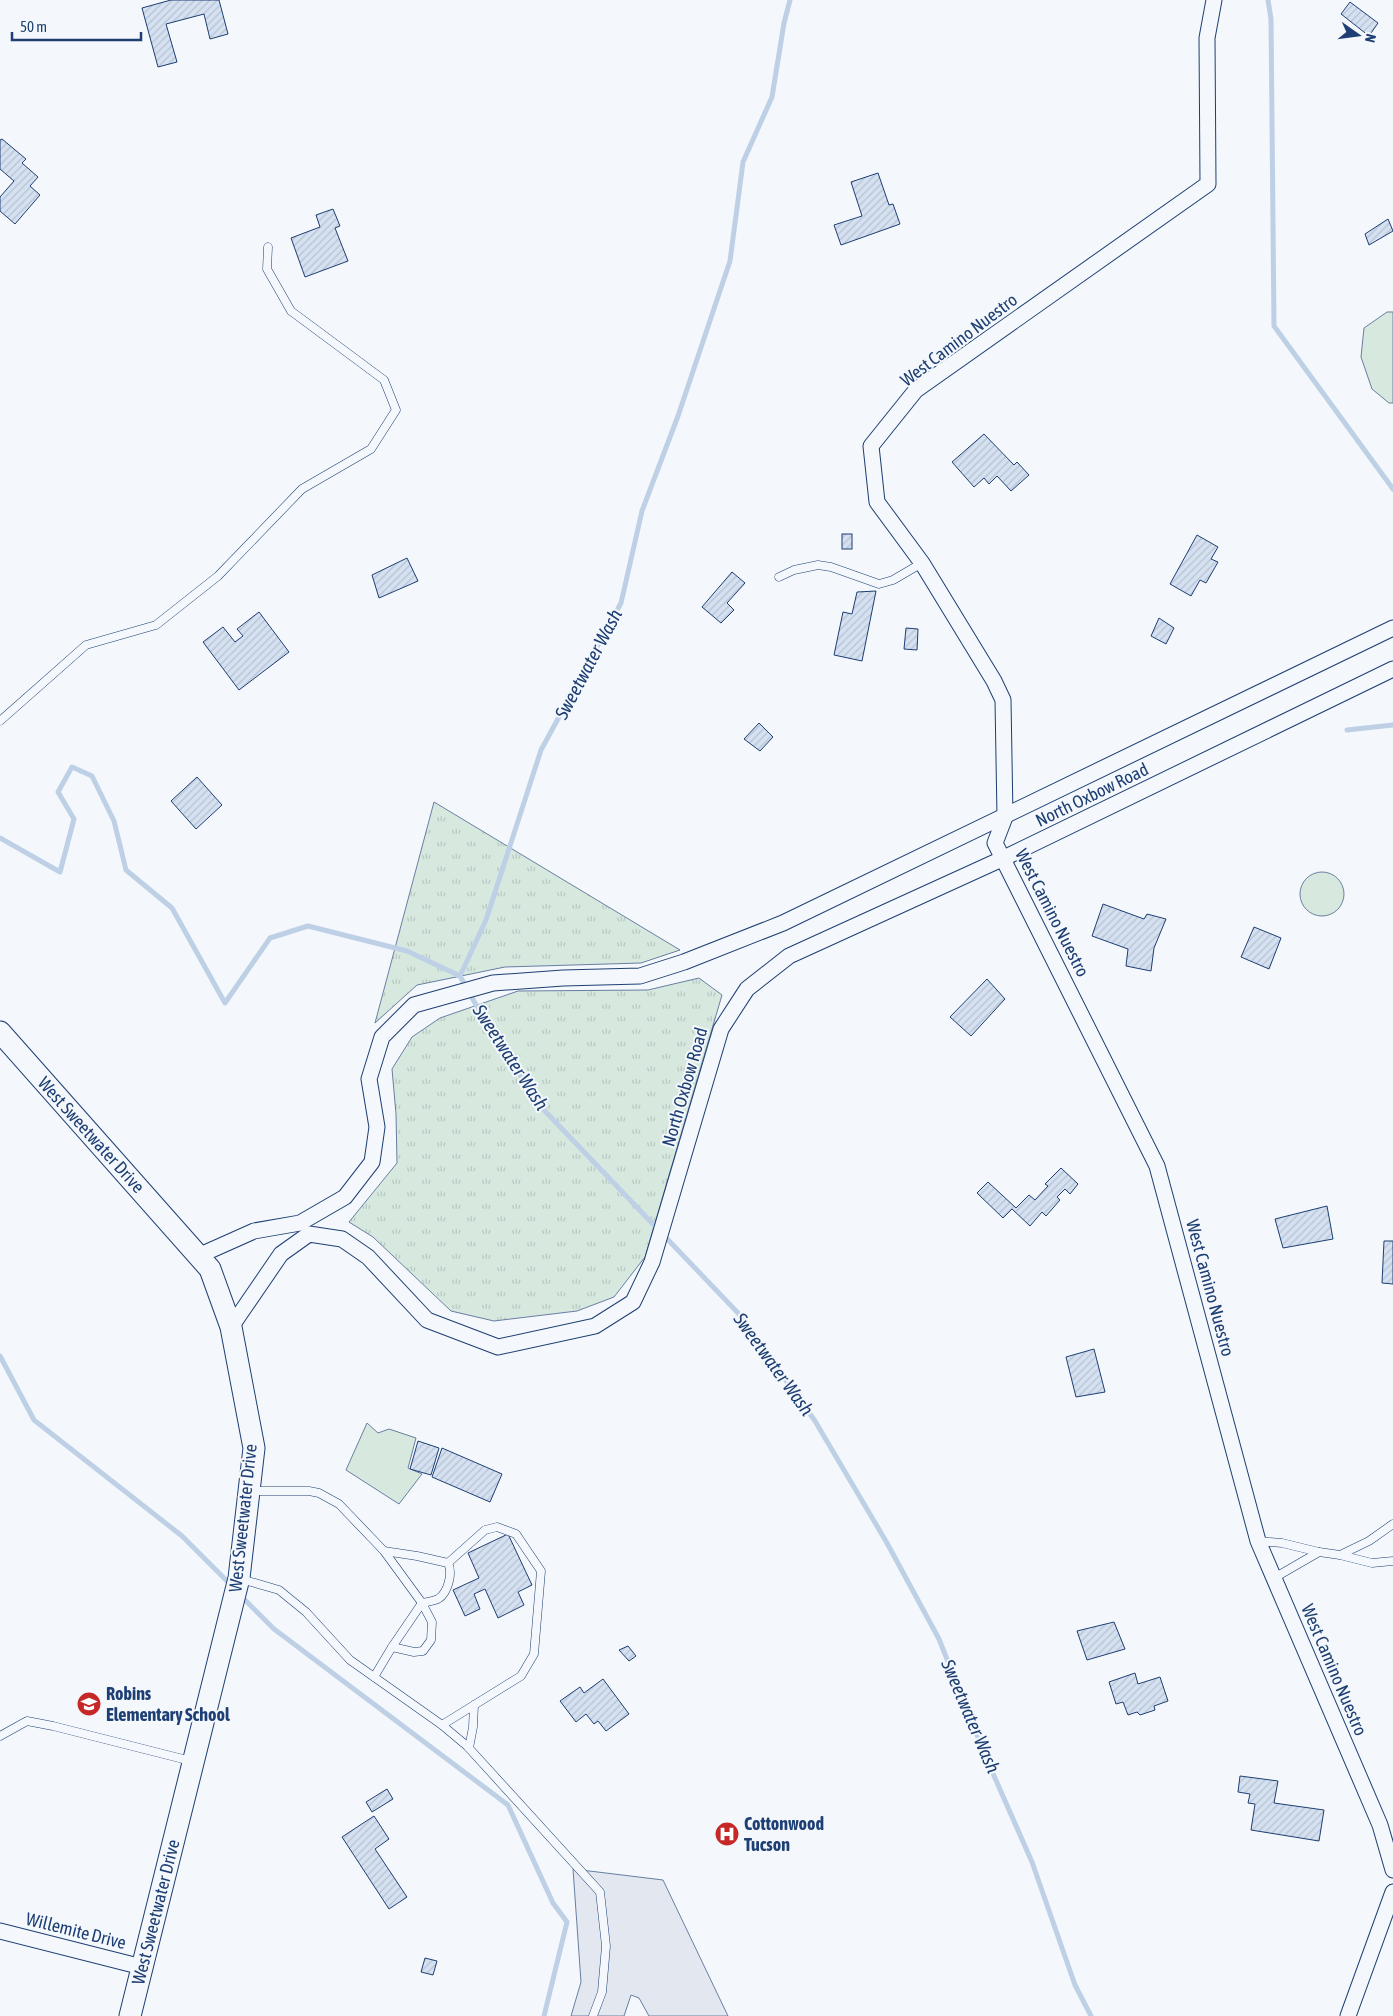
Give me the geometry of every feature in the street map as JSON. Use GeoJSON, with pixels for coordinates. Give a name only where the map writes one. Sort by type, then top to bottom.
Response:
{"type":"FeatureCollection","features":[{"type":"Feature","properties":{"kind":"street","name":"West Camino Nuestro"},"geometry":{"type":"LineString","coordinates":[[1214,0],[1207,38],[1208,184],[916,390],[871,446],[877,502],[922,563],[994,681],[1003,700],[1005,817],[995,843],[1157,1166],[1258,1541],[1387,1827],[1393,1870]]}},
{"type":"Feature","properties":{"kind":"street","name":"North Oxbow Road"},"geometry":{"type":"LineString","coordinates":[[198,1256],[254,1231],[300,1223],[345,1196],[372,1162],[377,1127],[369,1079],[382,1037],[414,1005],[493,983],[640,976],[684,962],[782,923],[1005,817],[1393,628]]}},
{"type":"Feature","properties":{"kind":"street","name":"North Oxbow Road"},"geometry":{"type":"LineString","coordinates":[[231,1327],[281,1254],[309,1234],[342,1239],[368,1257],[427,1320],[498,1347],[595,1326],[633,1302],[652,1262],[721,1028],[747,989],[789,956],[1004,858],[1393,669]]}},
{"type":"Feature","properties":{"kind":"street","name":"West Sweetwater Drive"},"geometry":{"type":"LineString","coordinates":[[0,1032],[210,1269],[231,1327],[254,1448],[239,1578],[130,2016]]}},
{"type":"Feature","properties":{"kind":"street"},"geometry":{"type":"LineString","coordinates":[[1348,2016],[1393,1892]]}},
{"type":"Feature","properties":{"kind":"street","name":"Willemite Drive"},"geometry":{"type":"LineString","coordinates":[[0,1931],[142,1967]]}},
{"type":"Feature","properties":{"kind":"lane"},"geometry":{"type":"LineString","coordinates":[[0,721],[86,645],[156,625],[218,576],[302,489],[371,448],[396,410],[384,380],[291,311],[266,268],[268,247]]}},
{"type":"Feature","properties":{"kind":"lane"},"geometry":{"type":"LineString","coordinates":[[779,577],[794,570],[818,565],[831,567],[879,584],[893,580],[922,563]]}},
{"type":"Feature","properties":{"kind":"lane"},"geometry":{"type":"LineString","coordinates":[[249,1491],[319,1493],[339,1504],[384,1551],[422,1603],[432,1622],[431,1640],[423,1651],[414,1652],[392,1647]]}},
{"type":"Feature","properties":{"kind":"lane"},"geometry":{"type":"LineString","coordinates":[[1340,1554],[1368,1541],[1393,1524]]}},
{"type":"Feature","properties":{"kind":"lane"},"geometry":{"type":"LineString","coordinates":[[442,1726],[521,1676],[534,1654],[541,1571],[516,1534],[497,1527],[485,1530],[448,1563]]}},
{"type":"Feature","properties":{"kind":"lane"},"geometry":{"type":"LineString","coordinates":[[1258,1541],[1282,1543],[1319,1552],[1340,1554],[1372,1563],[1393,1561]]}},
{"type":"Feature","properties":{"kind":"lane"},"geometry":{"type":"LineString","coordinates":[[384,1551],[448,1563]]}},
{"type":"Feature","properties":{"kind":"lane"},"geometry":{"type":"LineString","coordinates":[[1274,1578],[1319,1552]]}},
{"type":"Feature","properties":{"kind":"lane"},"geometry":{"type":"LineString","coordinates":[[374,1677],[422,1603],[438,1599],[449,1585],[450,1566],[448,1563]]}},
{"type":"Feature","properties":{"kind":"lane"},"geometry":{"type":"LineString","coordinates":[[239,1578],[279,1590],[306,1612],[350,1660],[442,1726],[469,1748],[600,1892],[606,1946],[602,1992],[593,2016]]}},
{"type":"Feature","properties":{"kind":"lane"},"geometry":{"type":"LineString","coordinates":[[469,1748],[473,1727],[474,1705]]}},
{"type":"Feature","properties":{"kind":"lane"},"geometry":{"type":"LineString","coordinates":[[0,1736],[28,1721],[193,1762]]}},
{"type":"Feature","properties":{"kind":"green space"},"geometry":{"type":"Polygon","coordinates":[[[1387,312],[1393,312],[1393,403],[1389,403],[1372,389],[1361,357],[1364,328],[1387,312]]]}},
{"type":"Feature","properties":{"kind":"green space"},"geometry":{"type":"Polygon","coordinates":[[[434,802],[680,950],[641,963],[505,967],[417,985],[375,1023],[434,802]]]}},
{"type":"Feature","properties":{"kind":"green space"},"geometry":{"type":"Polygon","coordinates":[[[1318,872],[1326,872],[1338,878],[1344,894],[1338,910],[1326,916],[1318,916],[1306,910],[1300,898],[1300,890],[1306,878],[1318,872]]]}},
{"type":"Feature","properties":{"kind":"green space"},"geometry":{"type":"Polygon","coordinates":[[[699,978],[722,995],[645,1257],[614,1297],[577,1311],[494,1321],[451,1311],[373,1237],[349,1222],[397,1163],[396,1114],[392,1069],[412,1037],[440,1018],[518,991],[648,990],[699,978]]]}},
{"type":"Feature","properties":{"kind":"green space"},"geometry":{"type":"Polygon","coordinates":[[[367,1423],[378,1433],[389,1429],[416,1438],[408,1468],[422,1474],[399,1504],[346,1470],[367,1423]]]}},
{"type":"Feature","properties":{"kind":"shaded area"},"geometry":{"type":"Polygon","coordinates":[[[573,1869],[663,1880],[728,2016],[649,2016],[639,1998],[631,1995],[624,2016],[571,2016],[581,1982],[573,1869]]]}},
{"type":"Feature","properties":{"kind":"building"},"geometry":{"type":"Polygon","coordinates":[[[171,0],[219,0],[228,34],[210,39],[204,14],[166,24],[177,62],[158,67],[142,8],[171,0]]]}},
{"type":"Feature","properties":{"kind":"building"},"geometry":{"type":"Polygon","coordinates":[[[1350,2],[1378,23],[1369,36],[1341,14],[1350,2]]]}},
{"type":"Feature","properties":{"kind":"building"},"geometry":{"type":"Polygon","coordinates":[[[2,139],[26,159],[22,163],[38,177],[30,186],[40,195],[15,224],[0,211],[0,197],[14,181],[0,169],[0,140],[2,139]]]}},
{"type":"Feature","properties":{"kind":"building"},"geometry":{"type":"Polygon","coordinates":[[[878,173],[889,205],[893,204],[900,224],[841,245],[834,225],[862,216],[851,182],[878,173]]]}},
{"type":"Feature","properties":{"kind":"building"},"geometry":{"type":"Polygon","coordinates":[[[333,209],[340,226],[335,228],[348,261],[305,277],[291,238],[320,227],[316,215],[333,209]]]}},
{"type":"Feature","properties":{"kind":"building"},"geometry":{"type":"Polygon","coordinates":[[[1388,219],[1393,231],[1369,245],[1365,234],[1388,219]]]}},
{"type":"Feature","properties":{"kind":"building"},"geometry":{"type":"Polygon","coordinates":[[[984,434],[1014,465],[1017,462],[1029,475],[1011,491],[997,476],[989,484],[984,478],[974,487],[952,462],[984,434]]]}},
{"type":"Feature","properties":{"kind":"building"},"geometry":{"type":"Polygon","coordinates":[[[842,534],[852,534],[852,549],[842,549],[842,534]]]}},
{"type":"Feature","properties":{"kind":"building"},"geometry":{"type":"Polygon","coordinates":[[[1197,535],[1218,547],[1211,559],[1218,562],[1206,583],[1200,580],[1191,596],[1170,584],[1197,535]]]}},
{"type":"Feature","properties":{"kind":"building"},"geometry":{"type":"Polygon","coordinates":[[[407,558],[418,581],[379,598],[372,575],[407,558]]]}},
{"type":"Feature","properties":{"kind":"building"},"geometry":{"type":"Polygon","coordinates":[[[732,572],[745,583],[727,603],[734,610],[721,623],[702,607],[732,572]]]}},
{"type":"Feature","properties":{"kind":"building"},"geometry":{"type":"Polygon","coordinates":[[[876,591],[862,661],[834,655],[843,612],[852,614],[857,592],[876,591]]]}},
{"type":"Feature","properties":{"kind":"building"},"geometry":{"type":"Polygon","coordinates":[[[259,612],[289,652],[239,690],[203,642],[223,627],[235,642],[243,636],[237,629],[259,612]]]}},
{"type":"Feature","properties":{"kind":"building"},"geometry":{"type":"Polygon","coordinates":[[[1159,618],[1174,628],[1166,644],[1151,636],[1159,618]]]}},
{"type":"Feature","properties":{"kind":"building"},"geometry":{"type":"Polygon","coordinates":[[[906,628],[918,629],[917,650],[904,649],[906,628]]]}},
{"type":"Feature","properties":{"kind":"building"},"geometry":{"type":"Polygon","coordinates":[[[759,723],[773,737],[760,751],[744,739],[759,723]]]}},
{"type":"Feature","properties":{"kind":"building"},"geometry":{"type":"Polygon","coordinates":[[[197,777],[222,805],[196,829],[171,801],[197,777]]]}},
{"type":"Feature","properties":{"kind":"building"},"geometry":{"type":"Polygon","coordinates":[[[1103,904],[1144,919],[1147,914],[1166,919],[1154,948],[1151,971],[1126,966],[1128,949],[1092,936],[1103,904]]]}},
{"type":"Feature","properties":{"kind":"building"},"geometry":{"type":"Polygon","coordinates":[[[1254,927],[1281,938],[1269,969],[1241,957],[1254,927]]]}},
{"type":"Feature","properties":{"kind":"building"},"geometry":{"type":"Polygon","coordinates":[[[987,979],[1005,999],[971,1036],[950,1017],[987,979]]]}},
{"type":"Feature","properties":{"kind":"building"},"geometry":{"type":"Polygon","coordinates":[[[1061,1168],[1078,1184],[1070,1194],[1065,1189],[1057,1197],[1060,1200],[1046,1216],[1042,1212],[1030,1226],[1012,1209],[1003,1218],[977,1193],[988,1182],[1016,1208],[1029,1195],[1035,1200],[1048,1186],[1045,1184],[1061,1168]]]}},
{"type":"Feature","properties":{"kind":"building"},"geometry":{"type":"Polygon","coordinates":[[[1327,1206],[1333,1239],[1283,1248],[1275,1219],[1327,1206]]]}},
{"type":"Feature","properties":{"kind":"building"},"geometry":{"type":"Polygon","coordinates":[[[1384,1241],[1393,1241],[1393,1284],[1382,1283],[1384,1241]]]}},
{"type":"Feature","properties":{"kind":"building"},"geometry":{"type":"Polygon","coordinates":[[[1094,1349],[1105,1392],[1076,1397],[1066,1357],[1094,1349]]]}},
{"type":"Feature","properties":{"kind":"building"},"geometry":{"type":"Polygon","coordinates":[[[418,1441],[439,1448],[431,1475],[410,1469],[418,1441]]]}},
{"type":"Feature","properties":{"kind":"building"},"geometry":{"type":"Polygon","coordinates":[[[442,1448],[502,1474],[490,1502],[432,1477],[442,1448]]]}},
{"type":"Feature","properties":{"kind":"building"},"geometry":{"type":"Polygon","coordinates":[[[508,1534],[532,1585],[518,1592],[524,1605],[498,1618],[485,1589],[474,1594],[480,1609],[465,1616],[453,1590],[479,1578],[468,1553],[508,1534]]]}},
{"type":"Feature","properties":{"kind":"building"},"geometry":{"type":"Polygon","coordinates":[[[1114,1622],[1125,1649],[1087,1660],[1077,1631],[1114,1622]]]}},
{"type":"Feature","properties":{"kind":"building"},"geometry":{"type":"Polygon","coordinates":[[[628,1646],[636,1656],[629,1661],[619,1650],[628,1646]]]}},
{"type":"Feature","properties":{"kind":"building"},"geometry":{"type":"Polygon","coordinates":[[[1135,1673],[1138,1684],[1160,1677],[1168,1701],[1154,1706],[1155,1710],[1140,1715],[1137,1712],[1128,1715],[1123,1702],[1116,1704],[1109,1682],[1135,1673]]]}},
{"type":"Feature","properties":{"kind":"building"},"geometry":{"type":"Polygon","coordinates":[[[603,1679],[629,1714],[606,1731],[598,1721],[594,1724],[586,1714],[576,1722],[560,1701],[580,1687],[584,1693],[603,1679]]]}},
{"type":"Feature","properties":{"kind":"building"},"geometry":{"type":"Polygon","coordinates":[[[1240,1776],[1278,1781],[1274,1803],[1324,1810],[1319,1841],[1251,1830],[1255,1804],[1248,1803],[1250,1794],[1238,1792],[1240,1776]]]}},
{"type":"Feature","properties":{"kind":"building"},"geometry":{"type":"Polygon","coordinates":[[[387,1789],[393,1799],[372,1812],[366,1802],[387,1789]]]}},
{"type":"Feature","properties":{"kind":"building"},"geometry":{"type":"Polygon","coordinates":[[[374,1816],[389,1839],[375,1849],[407,1897],[389,1909],[342,1837],[374,1816]]]}},
{"type":"Feature","properties":{"kind":"building"},"geometry":{"type":"Polygon","coordinates":[[[425,1958],[437,1961],[433,1975],[421,1972],[425,1958]]]}},
{"type":"Feature","properties":{"kind":"waterway","name":"Sweetwater Wash"},"geometry":{"type":"LineString","coordinates":[[790,0],[784,23],[772,97],[743,162],[730,261],[678,416],[642,511],[621,603],[541,750],[486,920],[460,976],[491,1032],[544,1110],[738,1313],[815,1421],[887,1543],[939,1639],[987,1760],[1032,1862],[1075,1985],[1091,2016]]}},
{"type":"Feature","properties":{"kind":"waterway"},"geometry":{"type":"LineString","coordinates":[[1268,0],[1271,19],[1274,326],[1393,489]]}},
{"type":"Feature","properties":{"kind":"waterway"},"geometry":{"type":"LineString","coordinates":[[1347,730],[1393,725]]}},
{"type":"Feature","properties":{"kind":"waterway"},"geometry":{"type":"LineString","coordinates":[[0,838],[60,872],[74,819],[58,792],[72,767],[92,776],[114,821],[126,870],[172,908],[225,1003],[270,938],[308,926],[407,951],[460,976]]}},
{"type":"Feature","properties":{"kind":"waterway"},"geometry":{"type":"LineString","coordinates":[[0,1356],[34,1420],[182,1536],[231,1585]]}},
{"type":"Feature","properties":{"kind":"waterway"},"geometry":{"type":"LineString","coordinates":[[240,1595],[274,1629],[508,1805],[553,1903],[567,1922],[544,2016]]}},
{"type":"Feature","properties":{"kind":"place","name":"Robins Elementary School"},"geometry":{"type":"Point","coordinates":[89,1704]}},
{"type":"Feature","properties":{"kind":"place","name":"Cottonwood Tucson"},"geometry":{"type":"Point","coordinates":[727,1834]}}]}
